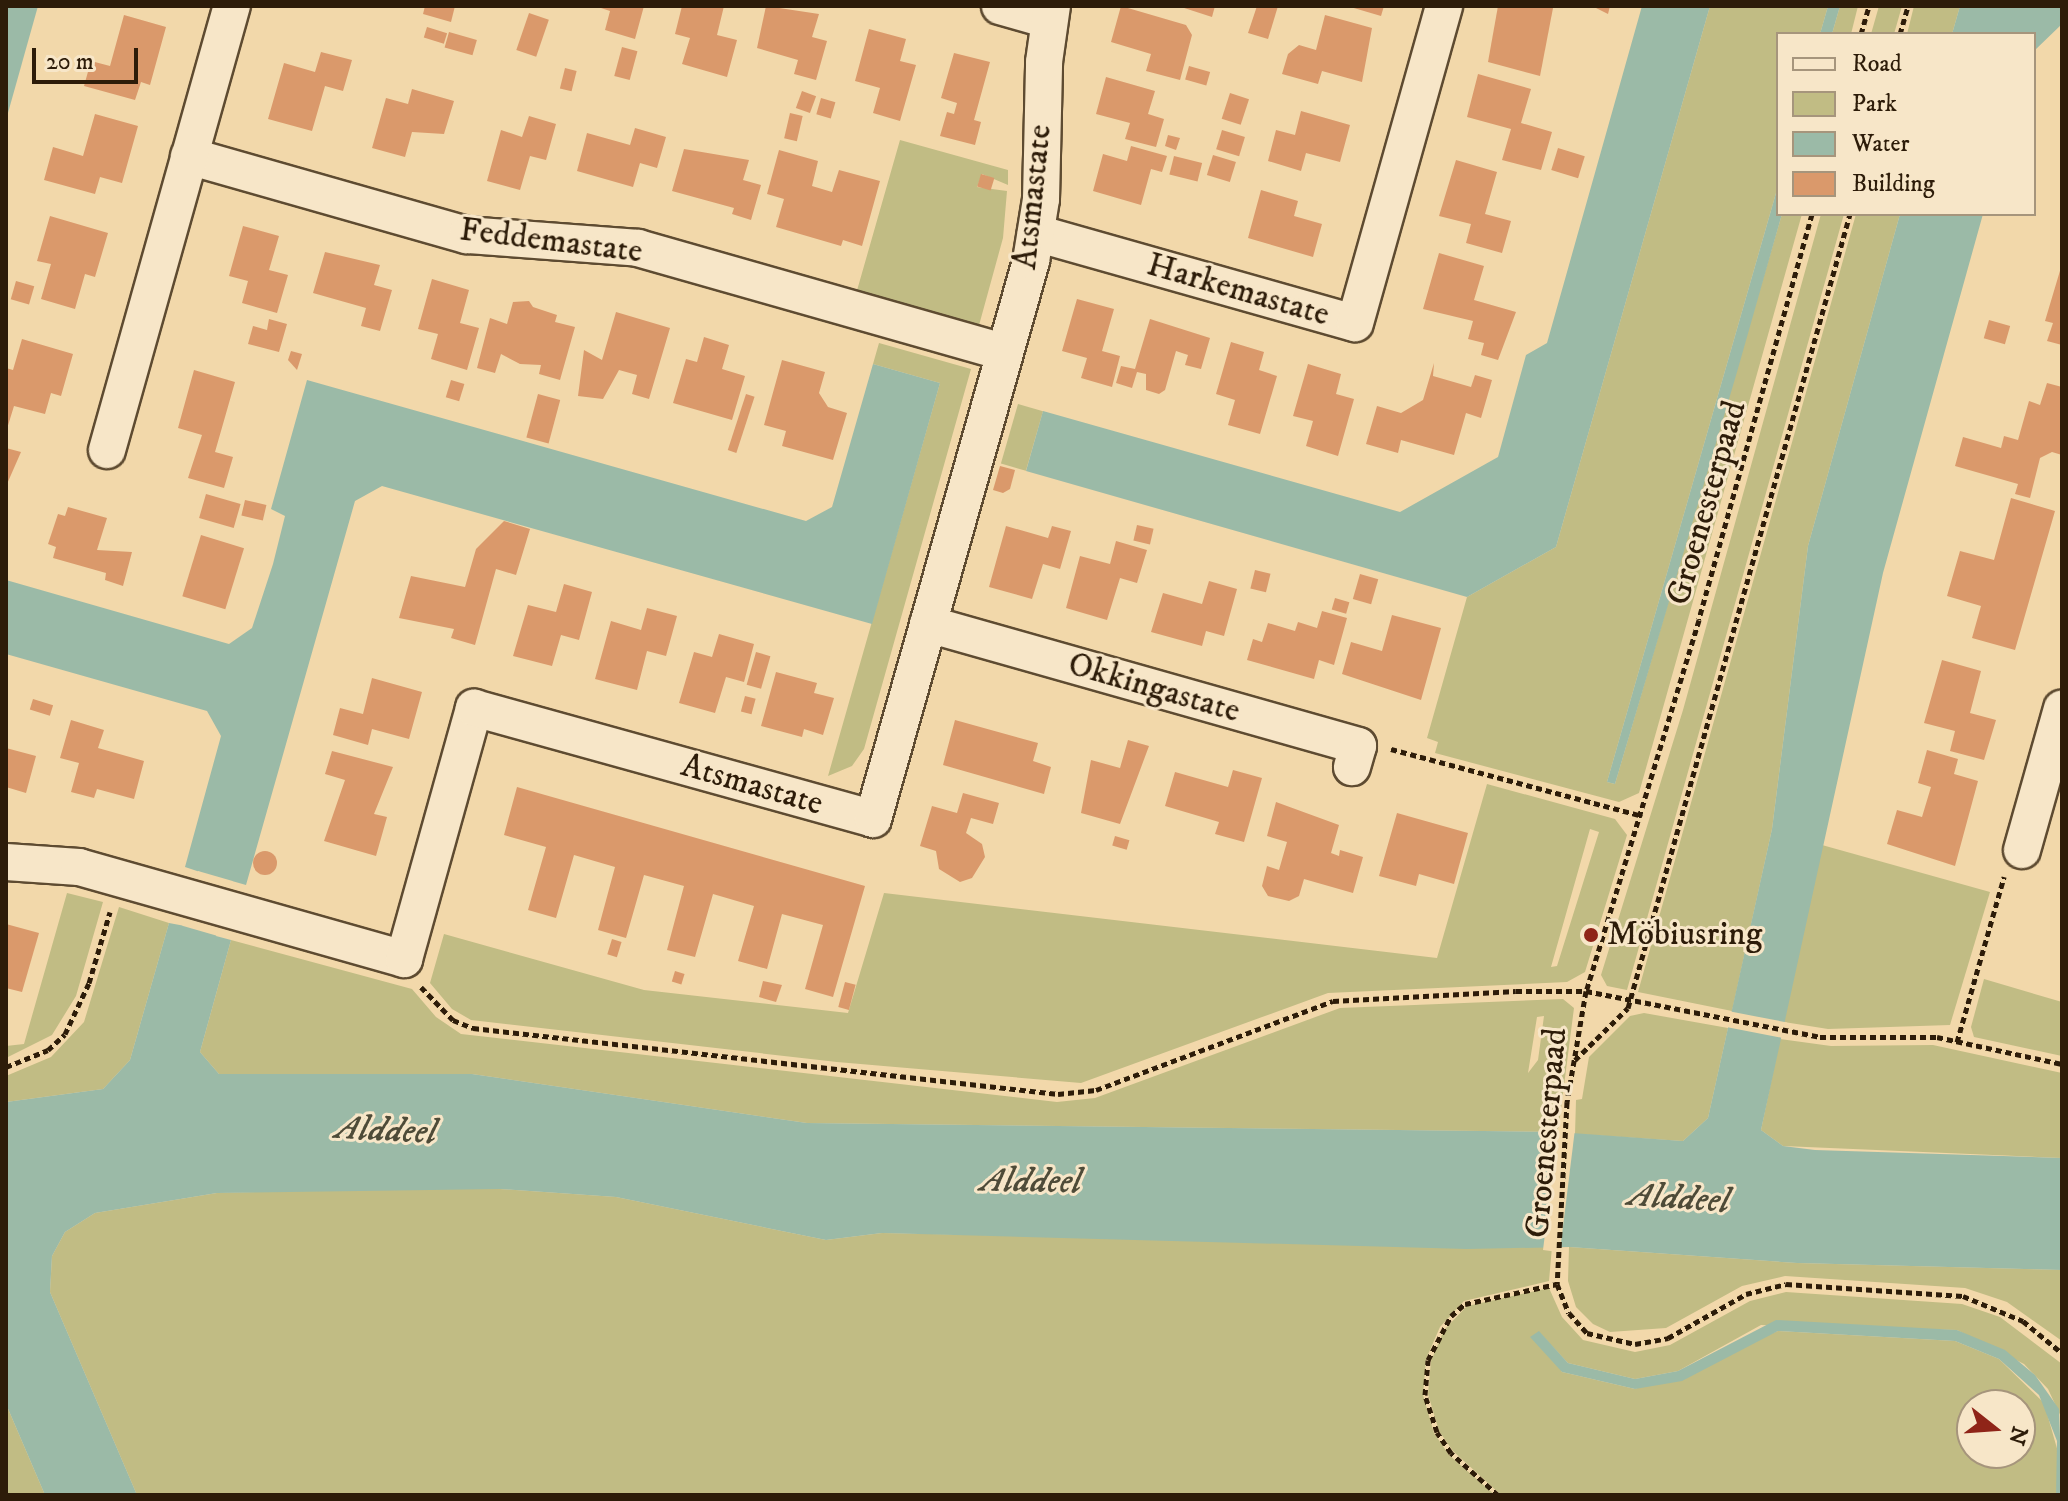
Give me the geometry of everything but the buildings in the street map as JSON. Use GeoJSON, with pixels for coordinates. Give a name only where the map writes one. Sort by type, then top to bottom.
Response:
{"type":"FeatureCollection","features":[{"type":"Feature","properties":{"kind":"street"},"geometry":{"type":"LineString","coordinates":[[107,450],[232,6]]}},
{"type":"Feature","properties":{"kind":"street"},"geometry":{"type":"LineString","coordinates":[[1000,6],[1050,13]]}},
{"type":"Feature","properties":{"kind":"street","name":"Harkemastate"},"geometry":{"type":"LineString","coordinates":[[1036,233],[1355,323],[1444,6]]}},
{"type":"Feature","properties":{"kind":"street","name":"Atsmastate"},"geometry":{"type":"LineString","coordinates":[[404,959],[474,708],[873,819],[1036,233],[1050,13]]}},
{"type":"Feature","properties":{"kind":"street","name":"Feddemastate"},"geometry":{"type":"LineString","coordinates":[[189,156],[467,235],[638,248],[1004,352]]}},
{"type":"Feature","properties":{"kind":"street","name":"Okkingastate"},"geometry":{"type":"LineString","coordinates":[[928,624],[1355,756]]}},
{"type":"Feature","properties":{"kind":"street"},"geometry":{"type":"LineString","coordinates":[[2022,850],[2056,749],[2062,709]]}},
{"type":"Feature","properties":{"kind":"street"},"geometry":{"type":"LineString","coordinates":[[6,862],[79,867],[404,959]]}},
{"type":"Feature","properties":{"kind":"path"},"geometry":{"type":"LineString","coordinates":[[1862,32],[1869,6]]}},
{"type":"Feature","properties":{"kind":"path"},"geometry":{"type":"LineString","coordinates":[[1901,32],[1908,6]]}},
{"type":"Feature","properties":{"kind":"path","name":"Groenesterpaad"},"geometry":{"type":"LineString","coordinates":[[1811,216],[1642,816],[1586,991],[1567,1102],[1557,1284],[1569,1313],[1587,1333],[1635,1344],[1668,1338],[1746,1294],[1786,1284],[1963,1296],[2023,1321],[2062,1353]]}},
{"type":"Feature","properties":{"kind":"path"},"geometry":{"type":"LineString","coordinates":[[1575,1060],[1621,1017],[1630,1000],[1849,216]]}},
{"type":"Feature","properties":{"kind":"path"},"geometry":{"type":"LineString","coordinates":[[1355,756],[1395,750],[1642,816]]}},
{"type":"Feature","properties":{"kind":"path"},"geometry":{"type":"LineString","coordinates":[[1957,1042],[2006,867],[2022,850]]}},
{"type":"Feature","properties":{"kind":"path"},"geometry":{"type":"LineString","coordinates":[[6,1067],[48,1050],[79,1012],[119,879]]}},
{"type":"Feature","properties":{"kind":"path"},"geometry":{"type":"LineString","coordinates":[[404,959],[433,1002],[473,1028],[1058,1094],[1096,1090],[1333,1001],[1586,991],[1796,1033],[1913,1036],[2062,1064]]}},
{"type":"Feature","properties":{"kind":"path"},"geometry":{"type":"LineString","coordinates":[[1498,1495],[1451,1453],[1437,1432],[1425,1395],[1428,1360],[1451,1316],[1465,1304],[1557,1284]]}},
{"type":"Feature","properties":{"kind":"green space"},"geometry":{"type":"Polygon","coordinates":[[[1710,6],[1828,6],[1821,32],[1776,32],[1776,193],[1607,782],[1615,784],[1781,216],[1801,216],[1639,793],[1619,802],[1435,753],[1438,742],[1427,738],[1467,597],[1556,547],[1710,6]]]}},
{"type":"Feature","properties":{"kind":"green space"},"geometry":{"type":"Polygon","coordinates":[[[1840,6],[1858,6],[1852,32],[1833,32],[1840,6]]]}},
{"type":"Feature","properties":{"kind":"green space"},"geometry":{"type":"Polygon","coordinates":[[[1879,6],[1902,6],[1895,32],[1872,32],[1879,6]]]}},
{"type":"Feature","properties":{"kind":"green space"},"geometry":{"type":"Polygon","coordinates":[[[1914,6],[1960,6],[1953,32],[1908,32],[1914,6]]]}},
{"type":"Feature","properties":{"kind":"green space"},"geometry":{"type":"Polygon","coordinates":[[[900,140],[1008,170],[1008,185],[982,174],[977,187],[1007,191],[1003,238],[978,329],[856,294],[900,140]]]}},
{"type":"Feature","properties":{"kind":"green space"},"geometry":{"type":"Polygon","coordinates":[[[1820,216],[1843,216],[1627,990],[1607,986],[1601,975],[1683,710],[1820,216]]]}},
{"type":"Feature","properties":{"kind":"green space"},"geometry":{"type":"Polygon","coordinates":[[[1855,216],[1899,216],[1808,546],[1772,829],[1732,1011],[1638,992],[1855,216]]]}},
{"type":"Feature","properties":{"kind":"green space"},"geometry":{"type":"Polygon","coordinates":[[[879,343],[971,369],[864,749],[852,766],[828,776],[940,383],[873,364],[879,343]]]}},
{"type":"Feature","properties":{"kind":"green space"},"geometry":{"type":"Polygon","coordinates":[[[1018,404],[1043,411],[1026,471],[1001,464],[1018,404]]]}},
{"type":"Feature","properties":{"kind":"green space"},"geometry":{"type":"Polygon","coordinates":[[[1487,784],[1615,819],[1627,835],[1585,972],[1567,982],[1328,993],[1081,1083],[837,1062],[471,1020],[452,1009],[430,983],[444,934],[644,990],[848,1013],[884,893],[1437,958],[1487,784]],[[1590,829],[1551,967],[1557,966],[1599,832],[1590,829]]]}},
{"type":"Feature","properties":{"kind":"green space"},"geometry":{"type":"Polygon","coordinates":[[[1822,845],[1990,892],[1950,1025],[1828,1029],[1784,1022],[1822,845]]]}},
{"type":"Feature","properties":{"kind":"green space"},"geometry":{"type":"Polygon","coordinates":[[[67,893],[103,902],[76,996],[52,1035],[6,1058],[6,1046],[24,1044],[67,893]]]}},
{"type":"Feature","properties":{"kind":"green space"},"geometry":{"type":"Polygon","coordinates":[[[119,907],[169,923],[130,1060],[103,1089],[6,1102],[6,1076],[51,1057],[84,1022],[119,907]]]}},
{"type":"Feature","properties":{"kind":"green space"},"geometry":{"type":"Polygon","coordinates":[[[231,940],[412,989],[436,1017],[461,1034],[1057,1102],[1095,1098],[1340,1008],[1563,999],[1574,1008],[1558,1132],[807,1123],[472,1074],[219,1074],[200,1052],[231,940]],[[1544,1016],[1537,1017],[1528,1073],[1538,1060],[1544,1016]]]}},
{"type":"Feature","properties":{"kind":"green space"},"geometry":{"type":"Polygon","coordinates":[[[1984,979],[2062,1002],[2062,1056],[1974,1037],[1971,1027],[1984,979]]]}},
{"type":"Feature","properties":{"kind":"green space"},"geometry":{"type":"Polygon","coordinates":[[[1644,1013],[1728,1028],[1708,1118],[1683,1141],[1575,1134],[1576,1100],[1582,1099],[1589,1057],[1630,1016],[1644,1013]]]}},
{"type":"Feature","properties":{"kind":"green space"},"geometry":{"type":"Polygon","coordinates":[[[1780,1039],[1831,1046],[1933,1045],[2062,1073],[2062,1158],[1783,1146],[1761,1130],[1780,1039]]]}},
{"type":"Feature","properties":{"kind":"green space"},"geometry":{"type":"Polygon","coordinates":[[[500,1189],[616,1197],[826,1240],[882,1233],[1552,1247],[1549,1281],[1464,1301],[1440,1327],[1426,1359],[1423,1395],[1434,1433],[1449,1455],[1495,1495],[137,1495],[50,1292],[52,1256],[65,1232],[95,1213],[217,1193],[500,1189]]]}},
{"type":"Feature","properties":{"kind":"green space"},"geometry":{"type":"Polygon","coordinates":[[[1569,1247],[1797,1263],[2062,1270],[2062,1341],[2007,1302],[1965,1288],[1785,1276],[1742,1286],[1666,1328],[1610,1332],[1593,1324],[1576,1307],[1568,1281],[1569,1247]]]}},
{"type":"Feature","properties":{"kind":"green space"},"geometry":{"type":"Polygon","coordinates":[[[1549,1288],[1562,1317],[1583,1340],[1635,1352],[1670,1345],[1750,1301],[1786,1292],[1962,1304],[2000,1317],[2062,1364],[2062,1419],[2048,1389],[2024,1364],[1957,1330],[1761,1325],[1678,1371],[1635,1379],[1568,1363],[1539,1332],[1562,1372],[1635,1389],[1778,1331],[1955,1341],[1999,1359],[2030,1389],[1956,1389],[1956,1469],[2036,1469],[2036,1395],[2044,1403],[2060,1459],[2056,1495],[1501,1495],[1453,1451],[1439,1431],[1428,1394],[1431,1361],[1444,1330],[1467,1306],[1549,1288]]]}},
{"type":"Feature","properties":{"kind":"green space"},"geometry":{"type":"Polygon","coordinates":[[[6,1404],[45,1495],[6,1495],[6,1404]]]}},
{"type":"Feature","properties":{"kind":"water"},"geometry":{"type":"Polygon","coordinates":[[[6,6],[38,6],[6,120],[6,6]]]}},
{"type":"Feature","properties":{"kind":"water"},"geometry":{"type":"Polygon","coordinates":[[[1642,6],[1710,6],[1556,547],[1467,597],[1026,471],[1043,411],[1400,512],[1498,457],[1526,355],[1547,343],[1642,6]]]}},
{"type":"Feature","properties":{"kind":"water"},"geometry":{"type":"Polygon","coordinates":[[[1828,6],[1840,6],[1833,32],[1821,32],[1828,6]]]}},
{"type":"Feature","properties":{"kind":"water"},"geometry":{"type":"Polygon","coordinates":[[[1960,6],[2062,6],[2062,24],[2036,49],[2036,32],[1953,32],[1960,6]]]}},
{"type":"Feature","properties":{"kind":"water"},"geometry":{"type":"Polygon","coordinates":[[[1776,193],[1776,216],[1781,216],[1737,372],[1615,784],[1607,782],[1776,193]]]}},
{"type":"Feature","properties":{"kind":"water","name":"Alddeel"},"geometry":{"type":"Polygon","coordinates":[[[1899,216],[1982,216],[1883,573],[1761,1130],[1783,1146],[1815,1150],[2062,1158],[2062,1270],[1797,1263],[1569,1247],[1467,1249],[882,1233],[826,1240],[616,1197],[500,1189],[217,1193],[95,1213],[65,1232],[52,1256],[50,1292],[137,1495],[45,1495],[6,1404],[6,1102],[103,1089],[130,1060],[169,923],[185,926],[200,872],[185,867],[221,736],[207,711],[6,654],[6,580],[229,644],[252,628],[273,564],[285,516],[271,509],[307,380],[806,521],[832,507],[873,364],[940,383],[872,624],[382,486],[355,501],[246,885],[232,881],[216,936],[231,940],[200,1052],[219,1074],[472,1074],[807,1123],[1558,1132],[1683,1141],[1708,1118],[1772,829],[1808,546],[1899,216]]]}},
{"type":"Feature","properties":{"kind":"water"},"geometry":{"type":"Polygon","coordinates":[[[1776,1320],[1957,1330],[2005,1350],[2035,1375],[2059,1409],[2062,1495],[2056,1495],[2057,1441],[2036,1389],[1999,1359],[1955,1341],[1778,1331],[1682,1381],[1635,1389],[1562,1372],[1530,1337],[1539,1331],[1568,1363],[1635,1379],[1678,1371],[1776,1320]]]}},
{"type":"Feature","properties":{"kind":"pier"},"geometry":{"type":"Polygon","coordinates":[[[198,871],[233,881],[217,936],[182,926],[198,871]]]}},
{"type":"Feature","properties":{"kind":"pier"},"geometry":{"type":"Polygon","coordinates":[[[1728,1011],[1787,1022],[1784,1038],[1725,1027],[1728,1011]]]}},
{"type":"Feature","properties":{"kind":"pier"},"geometry":{"type":"Polygon","coordinates":[[[1558,1128],[1575,1130],[1560,1252],[1543,1250],[1558,1128]]]}},
{"type":"Feature","properties":{"kind":"place","name":"Möbiusring"},"geometry":{"type":"Point","coordinates":[1591,935]}}]}
